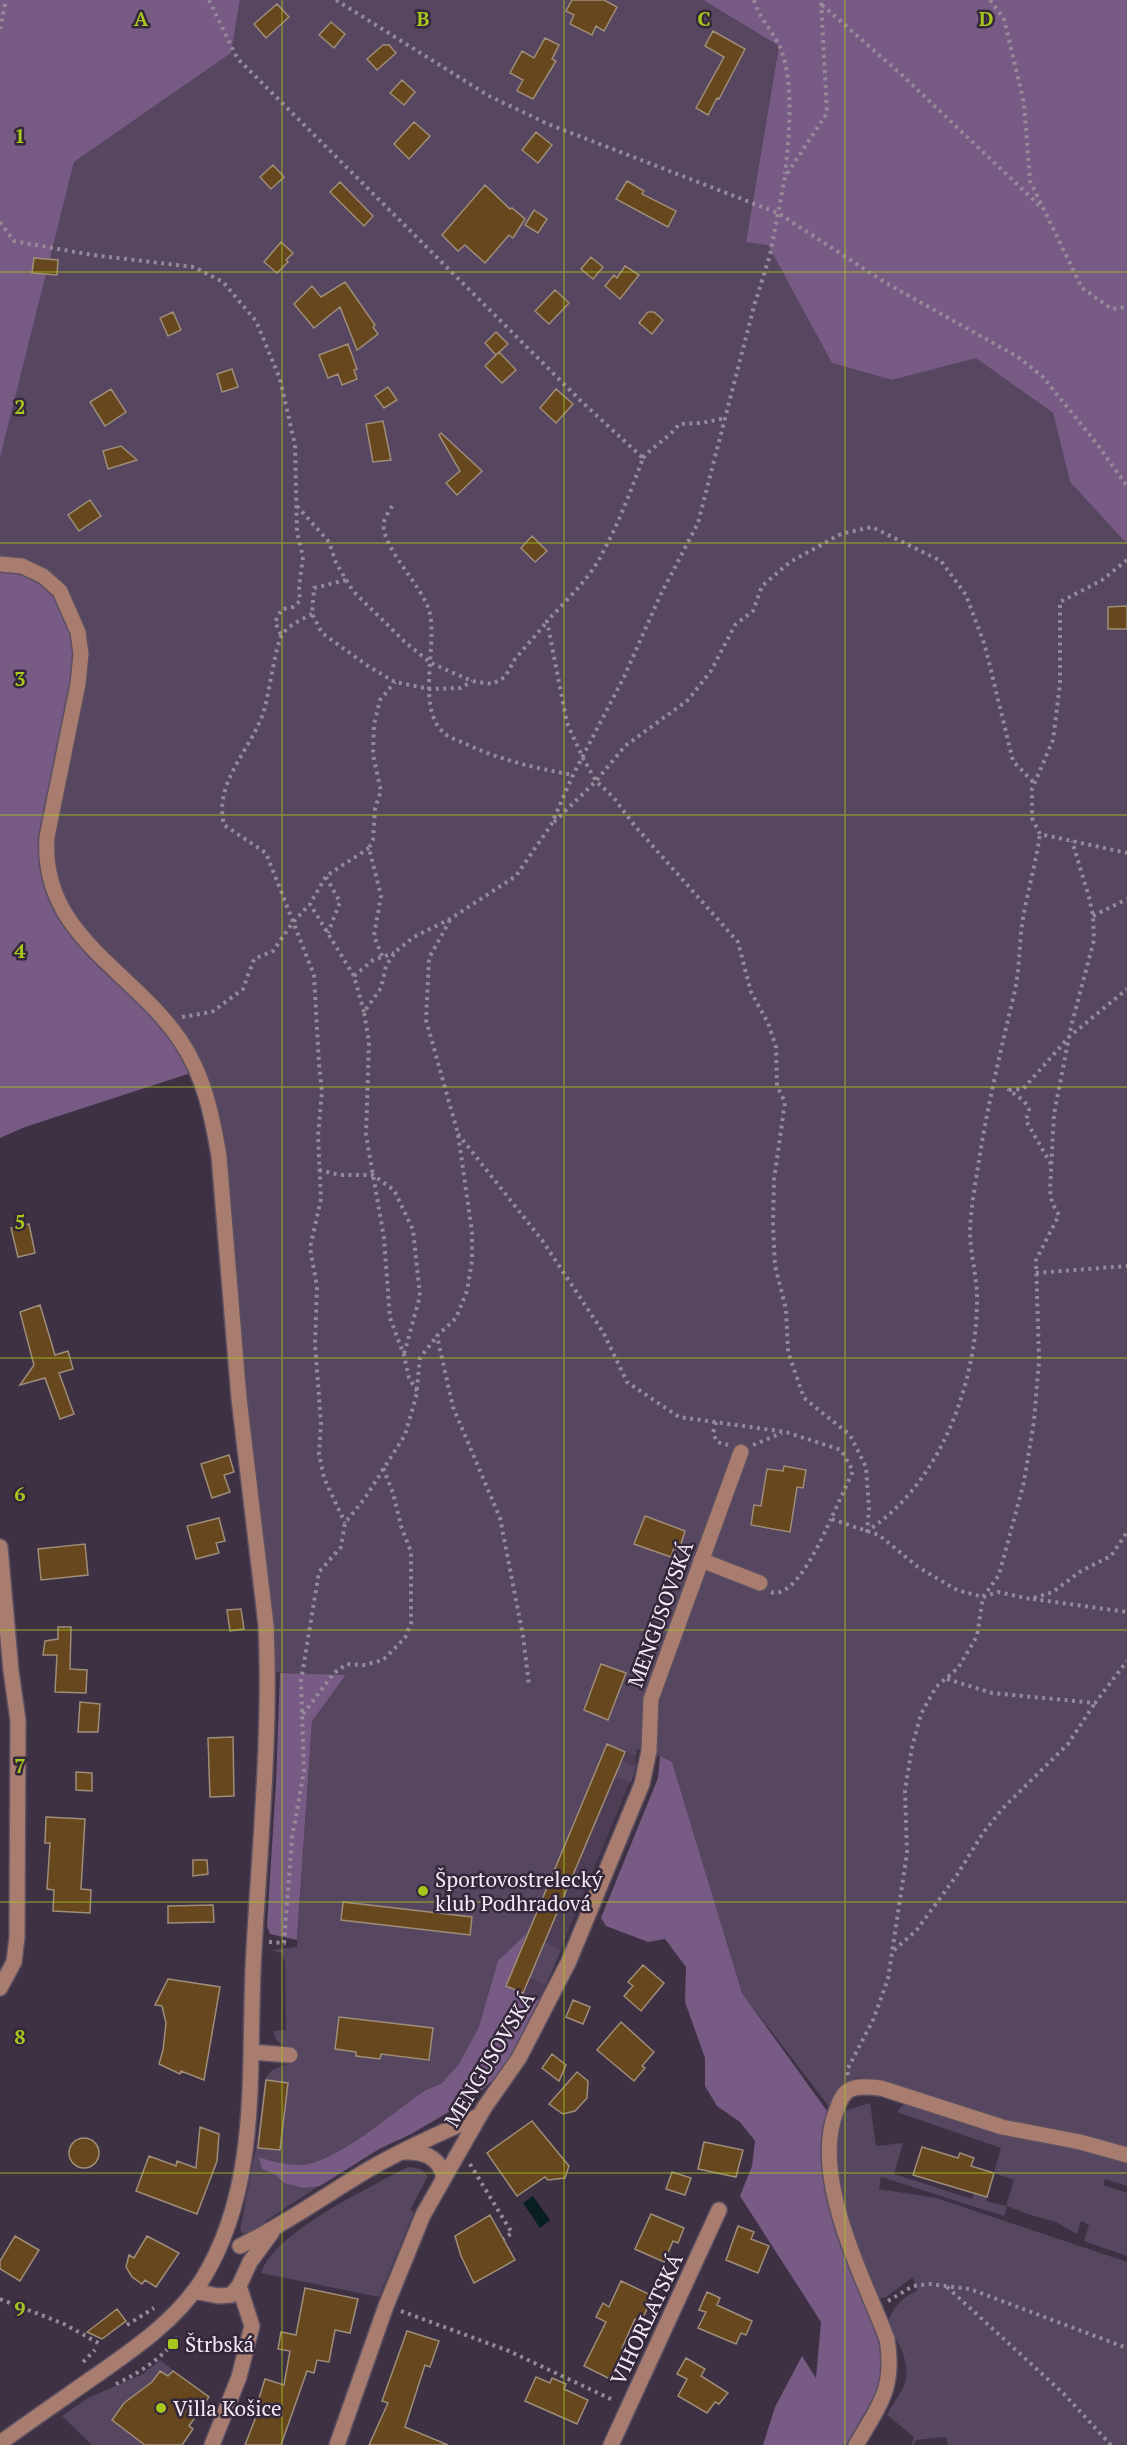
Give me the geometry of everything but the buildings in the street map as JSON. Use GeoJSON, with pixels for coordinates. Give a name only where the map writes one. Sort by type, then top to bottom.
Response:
{"type":"FeatureCollection","features":[{"type":"Feature","properties":{"kind":"street"},"geometry":{"type":"LineString","coordinates":[[0,564],[22,566],[44,576],[60,591],[78,632],[81,654],[78,684],[47,837],[46,859],[54,893],[64,914],[78,931],[164,1020],[180,1041],[207,1095],[217,1144],[238,1398],[266,1625],[268,1662],[266,1752],[253,1955],[252,2085],[239,2183],[223,2239],[194,2291],[183,2304],[131,2351],[0,2443]]}},
{"type":"Feature","properties":{"kind":"street","name":"MENGUSOVSKÁ"},"geometry":{"type":"LineString","coordinates":[[337,2445],[386,2306],[423,2215],[479,2116],[519,2058],[569,1961],[642,1784],[649,1752],[651,1699],[701,1560],[737,1449]]}},
{"type":"Feature","properties":{"kind":"street"},"geometry":{"type":"LineString","coordinates":[[0,1547],[18,1732],[16,1937],[14,1962],[0,1988]]}},
{"type":"Feature","properties":{"kind":"street"},"geometry":{"type":"LineString","coordinates":[[701,1560],[755,1581]]}},
{"type":"Feature","properties":{"kind":"street"},"geometry":{"type":"LineString","coordinates":[[252,2052],[290,2055]]}},
{"type":"Feature","properties":{"kind":"street"},"geometry":{"type":"LineString","coordinates":[[856,2445],[886,2393],[890,2376],[890,2359],[887,2339],[836,2203],[829,2168],[829,2144],[833,2118],[840,2101],[849,2090],[866,2086],[881,2088],[1002,2127],[1080,2142],[1127,2155]]}},
{"type":"Feature","properties":{"kind":"street"},"geometry":{"type":"LineString","coordinates":[[240,2246],[274,2229],[401,2152],[479,2116]]}},
{"type":"Feature","properties":{"kind":"street"},"geometry":{"type":"LineString","coordinates":[[401,2152],[415,2151],[433,2158],[442,2169],[444,2177]]}},
{"type":"Feature","properties":{"kind":"street","name":"VIHORLATSKÁ"},"geometry":{"type":"LineString","coordinates":[[611,2445],[719,2210]]}},
{"type":"Feature","properties":{"kind":"street"},"geometry":{"type":"LineString","coordinates":[[194,2291],[218,2296],[231,2295],[239,2286],[250,2262],[274,2229]]}},
{"type":"Feature","properties":{"kind":"street"},"geometry":{"type":"LineString","coordinates":[[223,2239],[240,2246],[247,2253],[250,2262]]}},
{"type":"Feature","properties":{"kind":"street"},"geometry":{"type":"LineString","coordinates":[[212,2445],[239,2377],[252,2326],[239,2286]]}},
{"type":"Feature","properties":{"kind":"street"},"geometry":{"type":"LineString","coordinates":[[218,2296],[237,2310],[252,2326]]}},
{"type":"Feature","properties":{"kind":"path"},"geometry":{"type":"LineString","coordinates":[[0,28],[6,0]]}},
{"type":"Feature","properties":{"kind":"path"},"geometry":{"type":"LineString","coordinates":[[209,0],[237,58],[582,402],[643,458]]}},
{"type":"Feature","properties":{"kind":"path"},"geometry":{"type":"LineString","coordinates":[[336,0],[489,96],[548,124],[778,213],[886,282],[1018,357],[1043,377],[1098,444],[1127,486]]}},
{"type":"Feature","properties":{"kind":"path"},"geometry":{"type":"LineString","coordinates":[[354,976],[373,960],[395,952],[414,937],[450,919],[516,876],[551,825],[698,523],[754,306],[770,255],[785,177],[790,125],[786,77],[779,45],[759,15],[754,0]]}},
{"type":"Feature","properties":{"kind":"path"},"geometry":{"type":"LineString","coordinates":[[990,0],[1004,19],[1024,103],[1030,181],[1082,288],[1112,309],[1127,307]]}},
{"type":"Feature","properties":{"kind":"path"},"geometry":{"type":"LineString","coordinates":[[785,177],[827,113],[821,2]]}},
{"type":"Feature","properties":{"kind":"path"},"geometry":{"type":"LineString","coordinates":[[821,2],[903,76],[1044,210]]}},
{"type":"Feature","properties":{"kind":"path"},"geometry":{"type":"LineString","coordinates":[[0,222],[14,241],[92,255],[194,267],[223,282],[256,321],[280,379],[295,444],[297,532],[303,557],[299,587],[300,601],[293,608],[282,609],[275,622],[281,635],[265,708],[257,731],[224,788],[220,811],[224,825],[266,853],[314,975],[322,1091],[318,1136],[321,1199],[310,1248],[317,1286],[315,1344],[321,1423],[319,1454],[324,1478],[345,1523]]}},
{"type":"Feature","properties":{"kind":"path"},"geometry":{"type":"LineString","coordinates":[[297,506],[329,542],[336,563],[346,580],[406,643],[431,663],[472,681],[492,684],[505,677],[515,659],[577,590],[598,562],[621,514],[643,458],[656,444],[668,439],[679,424],[702,423],[726,418]]}},
{"type":"Feature","properties":{"kind":"path"},"geometry":{"type":"LineString","coordinates":[[392,506],[384,522],[387,542],[422,593],[429,614],[433,643],[429,702],[435,724],[446,735],[482,752],[525,766],[573,776]]}},
{"type":"Feature","properties":{"kind":"path"},"geometry":{"type":"LineString","coordinates":[[551,825],[596,781],[625,746],[688,700],[711,671],[735,626],[753,611],[762,586],[790,562],[841,534],[872,527],[941,561],[966,595],[985,646],[1013,761],[1035,784]]}},
{"type":"Feature","properties":{"kind":"path"},"geometry":{"type":"LineString","coordinates":[[867,1531],[888,1517],[925,1474],[961,1400],[972,1361],[977,1303],[970,1231],[980,1154],[1015,988],[1023,918],[1036,867],[1041,834],[1032,818],[1032,789],[1053,740],[1060,684],[1060,602],[1102,580],[1127,560]]}},
{"type":"Feature","properties":{"kind":"path"},"geometry":{"type":"LineString","coordinates":[[346,580],[314,588],[312,614],[322,633],[395,682],[430,689],[461,688],[472,681]]}},
{"type":"Feature","properties":{"kind":"path"},"geometry":{"type":"LineString","coordinates":[[281,635],[298,621],[312,614]]}},
{"type":"Feature","properties":{"kind":"path"},"geometry":{"type":"LineString","coordinates":[[548,621],[567,723],[583,758],[596,781],[614,798],[634,825],[738,942],[751,992],[768,1023],[776,1047],[777,1086],[785,1102],[774,1180],[773,1224],[775,1266],[786,1309],[788,1352],[804,1398],[850,1435],[867,1467],[869,1509],[867,1531]]}},
{"type":"Feature","properties":{"kind":"path"},"geometry":{"type":"LineString","coordinates":[[164,1020],[213,1012],[243,989],[254,959],[273,951],[293,922],[310,904],[326,876],[369,848],[373,840],[375,808],[381,791],[373,755],[374,723],[381,700],[395,682]]}},
{"type":"Feature","properties":{"kind":"path"},"geometry":{"type":"LineString","coordinates":[[1041,834],[1127,853]]}},
{"type":"Feature","properties":{"kind":"path"},"geometry":{"type":"LineString","coordinates":[[849,2090],[847,2070],[873,2020],[888,1979],[907,1853],[905,1790],[912,1747],[921,1714],[936,1687],[966,1658],[977,1636],[983,1597],[999,1575],[1030,1451],[1040,1360],[1036,1260],[1058,1219],[1057,1210],[1052,1203],[1054,1114],[1069,1037],[1094,940],[1093,916],[1072,841]]}},
{"type":"Feature","properties":{"kind":"path"},"geometry":{"type":"LineString","coordinates":[[369,848],[381,896],[374,936],[382,957]]}},
{"type":"Feature","properties":{"kind":"path"},"geometry":{"type":"LineString","coordinates":[[326,876],[340,902],[328,933]]}},
{"type":"Feature","properties":{"kind":"path"},"geometry":{"type":"LineString","coordinates":[[1093,916],[1127,899]]}},
{"type":"Feature","properties":{"kind":"path"},"geometry":{"type":"LineString","coordinates":[[310,904],[354,976],[364,1012],[369,1042],[366,1135],[384,1238],[390,1318],[404,1355],[409,1378],[417,1390]]}},
{"type":"Feature","properties":{"kind":"path"},"geometry":{"type":"LineString","coordinates":[[253,1955],[268,1942],[284,1943],[292,1838],[304,1771],[301,1681],[319,1572],[341,1547],[345,1523],[365,1498],[405,1435],[417,1390],[420,1358],[437,1336],[456,1318],[467,1291],[472,1261],[472,1232],[458,1134],[426,1020],[429,958],[450,919]]}},
{"type":"Feature","properties":{"kind":"path"},"geometry":{"type":"LineString","coordinates":[[364,1012],[381,988],[386,966],[395,952]]}},
{"type":"Feature","properties":{"kind":"path"},"geometry":{"type":"LineString","coordinates":[[1052,1165],[1026,1121],[1029,1109],[1024,1101],[1010,1090],[1023,1089],[1069,1037],[1127,989]]}},
{"type":"Feature","properties":{"kind":"path"},"geometry":{"type":"LineString","coordinates":[[458,1134],[542,1240],[603,1332],[627,1382],[665,1410],[679,1417],[786,1432],[841,1450],[849,1462],[853,1471],[831,1519],[800,1576],[783,1593],[778,1594],[761,1589],[755,1581]]}},
{"type":"Feature","properties":{"kind":"path"},"geometry":{"type":"LineString","coordinates":[[319,1170],[340,1175],[373,1175],[394,1190],[413,1230],[420,1296],[404,1355]]}},
{"type":"Feature","properties":{"kind":"path"},"geometry":{"type":"LineString","coordinates":[[1036,1273],[1127,1266]]}},
{"type":"Feature","properties":{"kind":"path"},"geometry":{"type":"LineString","coordinates":[[437,1336],[453,1407],[500,1518],[530,1685]]}},
{"type":"Feature","properties":{"kind":"path"},"geometry":{"type":"LineString","coordinates":[[716,1422],[713,1433],[717,1442],[737,1449],[786,1432]]}},
{"type":"Feature","properties":{"kind":"path"},"geometry":{"type":"LineString","coordinates":[[302,1714],[334,1673],[347,1664],[364,1665],[383,1660],[405,1638],[411,1623],[411,1552],[383,1468]]}},
{"type":"Feature","properties":{"kind":"path"},"geometry":{"type":"LineString","coordinates":[[831,1519],[879,1535],[918,1567],[957,1590],[983,1597],[999,1592],[1030,1599],[1127,1612]]}},
{"type":"Feature","properties":{"kind":"path"},"geometry":{"type":"LineString","coordinates":[[1030,1599],[1053,1592],[1081,1571],[1111,1556],[1127,1532]]}},
{"type":"Feature","properties":{"kind":"path"},"geometry":{"type":"LineString","coordinates":[[893,1951],[916,1931],[957,1875],[983,1833],[1004,1808],[1068,1744],[1127,1661]]}},
{"type":"Feature","properties":{"kind":"path"},"geometry":{"type":"LineString","coordinates":[[946,1679],[992,1693],[1095,1703]]}},
{"type":"Feature","properties":{"kind":"path"},"geometry":{"type":"LineString","coordinates":[[460,2149],[512,2233],[504,2239]]}},
{"type":"Feature","properties":{"kind":"path"},"geometry":{"type":"LineString","coordinates":[[877,2312],[892,2298],[913,2286],[929,2284],[970,2289],[1127,2348]]}},
{"type":"Feature","properties":{"kind":"path"},"geometry":{"type":"LineString","coordinates":[[946,2286],[1064,2394],[1111,2445]]}},
{"type":"Feature","properties":{"kind":"path"},"geometry":{"type":"LineString","coordinates":[[0,2299],[64,2324],[102,2344]]}},
{"type":"Feature","properties":{"kind":"path"},"geometry":{"type":"LineString","coordinates":[[127,2325],[162,2303]]}},
{"type":"Feature","properties":{"kind":"path"},"geometry":{"type":"LineString","coordinates":[[386,2306],[509,2351],[628,2407]]}},
{"type":"Feature","properties":{"kind":"path"},"geometry":{"type":"LineString","coordinates":[[173,2344],[183,2330]]}},
{"type":"Feature","properties":{"kind":"shaded area"},"geometry":{"type":"Polygon","coordinates":[[[0,0],[240,0],[231,53],[74,162],[0,458],[0,0]]]}},
{"type":"Feature","properties":{"kind":"shaded area"},"geometry":{"type":"Polygon","coordinates":[[[240,0],[703,0],[779,46],[746,241],[768,244],[832,363],[892,380],[976,357],[1053,413],[1070,482],[1127,544],[1127,2151],[1004,2124],[859,2077],[840,2089],[830,2108],[742,1993],[672,1762],[649,1751],[637,1749],[636,1756],[608,1744],[507,1986],[540,2000],[493,2080],[477,2094],[325,2182],[267,2220],[250,2235],[240,2230],[256,2147],[265,2079],[272,2070],[290,2063],[290,2048],[281,2044],[274,2035],[274,2031],[286,2030],[285,1962],[282,1953],[271,1950],[297,1947],[312,1720],[346,1676],[269,1672],[219,1156],[197,1071],[64,914],[0,564],[0,458],[74,162],[231,53],[240,0]]]}},
{"type":"Feature","properties":{"kind":"shaded area"},"geometry":{"type":"Polygon","coordinates":[[[703,0],[1127,0],[1127,544],[1070,482],[1053,413],[976,358],[892,380],[832,363],[768,245],[746,242],[779,46],[703,0]]]}},
{"type":"Feature","properties":{"kind":"shaded area"},"geometry":{"type":"Polygon","coordinates":[[[0,561],[43,576],[78,632],[52,812],[54,893],[197,1071],[25,1127],[0,1138],[0,561]]]}},
{"type":"Feature","properties":{"kind":"shaded area"},"geometry":{"type":"Polygon","coordinates":[[[280,1673],[346,1675],[312,1721],[297,1940],[270,1934],[267,1926],[280,1673]]]}},
{"type":"Feature","properties":{"kind":"shaded area"},"geometry":{"type":"Polygon","coordinates":[[[607,1744],[636,1756],[636,1767],[540,2000],[506,1986],[607,1744]]]}},
{"type":"Feature","properties":{"kind":"shaded area"},"geometry":{"type":"Polygon","coordinates":[[[660,1756],[672,1762],[742,1993],[827,2111],[825,2139],[876,2326],[883,2372],[879,2388],[846,2445],[763,2445],[775,2407],[802,2356],[816,2378],[821,2322],[740,2196],[752,2166],[755,2141],[740,2122],[717,2106],[705,2086],[705,2058],[685,2002],[686,1967],[665,1939],[648,1942],[606,1926],[601,1918],[658,1778],[660,1756]]]}},
{"type":"Feature","properties":{"kind":"shaded area"},"geometry":{"type":"Polygon","coordinates":[[[621,1760],[636,1767],[631,1783],[614,1777],[621,1760]]]}},
{"type":"Feature","properties":{"kind":"shaded area"},"geometry":{"type":"Polygon","coordinates":[[[526,1934],[507,1986],[540,2000],[514,2054],[493,2080],[477,2094],[442,2116],[379,2149],[320,2186],[304,2188],[284,2183],[276,2175],[262,2169],[259,2157],[297,2165],[324,2159],[369,2132],[426,2090],[441,2084],[459,2064],[479,2027],[498,1961],[526,1934]]]}},
{"type":"Feature","properties":{"kind":"shaded area"},"geometry":{"type":"Polygon","coordinates":[[[544,1942],[561,1950],[546,1985],[529,1977],[544,1942]]]}},
{"type":"Feature","properties":{"kind":"shaded area"},"geometry":{"type":"Polygon","coordinates":[[[870,2103],[876,2146],[903,2143],[894,2174],[972,2199],[974,2193],[987,2197],[986,2201],[1006,2206],[1014,2180],[994,2173],[1001,2148],[897,2112],[904,2104],[912,2103],[1127,2159],[1127,2186],[1105,2179],[1103,2185],[1127,2193],[1127,2256],[1084,2241],[1089,2225],[1081,2221],[1077,2234],[1056,2222],[1007,2206],[1004,2216],[881,2177],[879,2189],[936,2198],[1127,2262],[1127,2445],[948,2445],[946,2437],[916,2440],[914,2445],[911,2445],[914,2437],[887,2415],[906,2377],[903,2354],[888,2326],[889,2320],[897,2305],[917,2291],[913,2277],[885,2298],[879,2298],[857,2251],[832,2163],[836,2127],[844,2111],[870,2103]]]}},
{"type":"Feature","properties":{"kind":"shaded area"},"geometry":{"type":"Polygon","coordinates":[[[409,2167],[421,2169],[428,2176],[410,2210],[414,2212],[379,2297],[261,2273],[270,2257],[302,2228],[344,2201],[409,2167]]]}},
{"type":"Feature","properties":{"kind":"shaded area"},"geometry":{"type":"Polygon","coordinates":[[[533,2196],[550,2220],[540,2228],[523,2203],[533,2196]]]}},
{"type":"Feature","properties":{"kind":"shaded area"},"geometry":{"type":"Polygon","coordinates":[[[160,2360],[173,2370],[168,2376],[160,2371],[152,2382],[124,2403],[112,2420],[145,2445],[92,2445],[62,2416],[88,2398],[143,2374],[160,2360]]]}},
{"type":"Feature","properties":{"kind":"place","name":"Športovostrelecký klub Podhradová"},"geometry":{"type":"Point","coordinates":[423,1891]}},
{"type":"Feature","properties":{"kind":"place","name":"Štrbská"},"geometry":{"type":"Point","coordinates":[173,2344]}},
{"type":"Feature","properties":{"kind":"place","name":"Villa Košice"},"geometry":{"type":"Point","coordinates":[161,2408]}}]}
